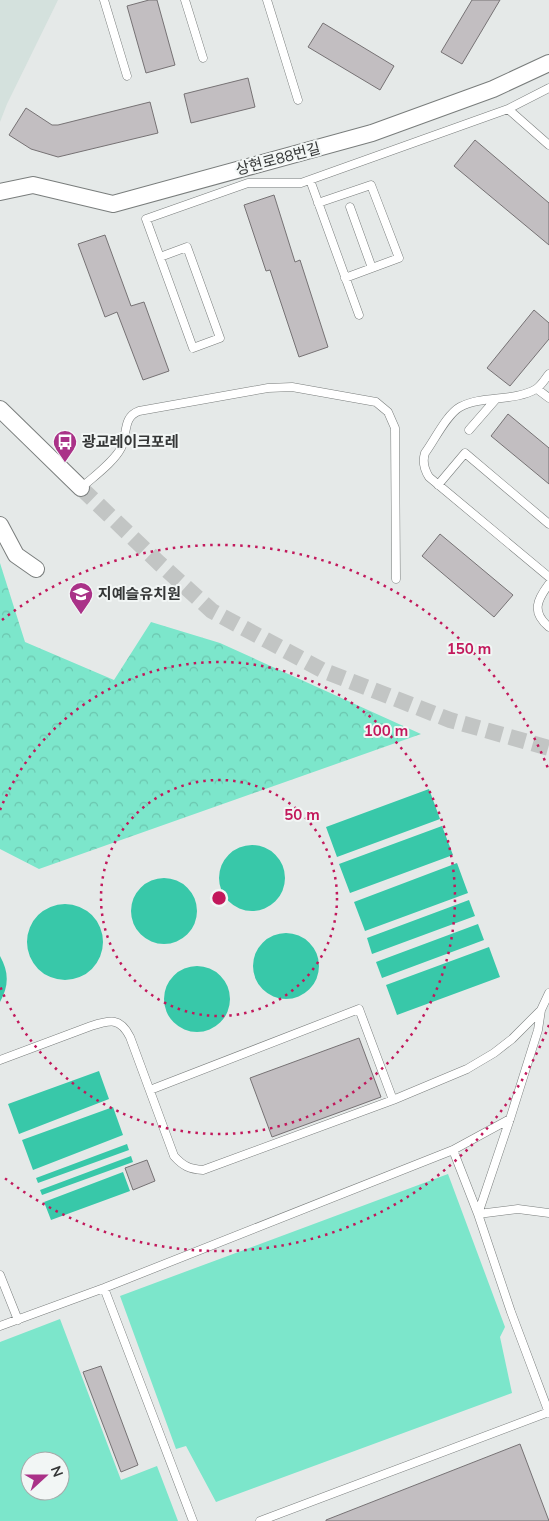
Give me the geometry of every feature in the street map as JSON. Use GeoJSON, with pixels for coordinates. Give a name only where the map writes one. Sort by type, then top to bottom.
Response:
{"type":"FeatureCollection","features":[{"type":"Feature","properties":{"kind":"street","name":"상현로88번길"},"geometry":{"type":"LineString","coordinates":[[0,192],[33,185],[113,204],[372,133],[493,89],[549,63]]}},
{"type":"Feature","properties":{"kind":"street"},"geometry":{"type":"LineString","coordinates":[[0,409],[81,488]]}},
{"type":"Feature","properties":{"kind":"street"},"geometry":{"type":"LineString","coordinates":[[0,526],[16,554],[36,569]]}},
{"type":"Feature","properties":{"kind":"lane"},"geometry":{"type":"LineString","coordinates":[[104,0],[126,76]]}},
{"type":"Feature","properties":{"kind":"lane"},"geometry":{"type":"LineString","coordinates":[[185,0],[203,58]]}},
{"type":"Feature","properties":{"kind":"lane"},"geometry":{"type":"LineString","coordinates":[[267,0],[298,100]]}},
{"type":"Feature","properties":{"kind":"lane"},"geometry":{"type":"LineString","coordinates":[[160,257],[187,247],[220,338],[193,348],[160,257],[146,218],[248,183],[295,183],[310,180],[508,109],[549,88]]}},
{"type":"Feature","properties":{"kind":"lane"},"geometry":{"type":"LineString","coordinates":[[508,109],[549,146]]}},
{"type":"Feature","properties":{"kind":"lane"},"geometry":{"type":"LineString","coordinates":[[310,180],[359,314]]}},
{"type":"Feature","properties":{"kind":"lane"},"geometry":{"type":"LineString","coordinates":[[318,203],[372,185],[399,258],[346,278]]}},
{"type":"Feature","properties":{"kind":"lane"},"geometry":{"type":"LineString","coordinates":[[350,207],[372,268]]}},
{"type":"Feature","properties":{"kind":"lane"},"geometry":{"type":"LineString","coordinates":[[549,374],[537,389],[516,396],[476,402],[459,407],[425,453],[423,460],[429,477],[549,577]]}},
{"type":"Feature","properties":{"kind":"lane"},"geometry":{"type":"LineString","coordinates":[[81,488],[121,450],[128,419],[139,410],[279,386],[305,388],[376,402],[388,412],[395,428],[396,579]]}},
{"type":"Feature","properties":{"kind":"lane"},"geometry":{"type":"LineString","coordinates":[[537,389],[549,398]]}},
{"type":"Feature","properties":{"kind":"lane"},"geometry":{"type":"LineString","coordinates":[[469,430],[496,399]]}},
{"type":"Feature","properties":{"kind":"lane"},"geometry":{"type":"LineString","coordinates":[[438,485],[465,453],[549,524]]}},
{"type":"Feature","properties":{"kind":"lane"},"geometry":{"type":"LineString","coordinates":[[549,584],[538,598],[536,607],[539,615],[549,627]]}},
{"type":"Feature","properties":{"kind":"lane"},"geometry":{"type":"LineString","coordinates":[[478,1214],[538,1030],[541,1010],[549,993]]}},
{"type":"Feature","properties":{"kind":"lane"},"geometry":{"type":"LineString","coordinates":[[150,1090],[360,1009],[393,1100]]}},
{"type":"Feature","properties":{"kind":"lane"},"geometry":{"type":"LineString","coordinates":[[0,1060],[106,1021],[117,1022],[125,1027],[130,1037],[174,1156],[182,1165],[192,1170],[203,1170],[393,1100],[467,1069],[494,1053],[512,1039],[541,1010]]}},
{"type":"Feature","properties":{"kind":"lane"},"geometry":{"type":"LineString","coordinates":[[0,1326],[104,1288],[453,1150],[510,1119]]}},
{"type":"Feature","properties":{"kind":"lane"},"geometry":{"type":"LineString","coordinates":[[260,1521],[549,1413],[511,1312],[478,1214],[453,1150]]}},
{"type":"Feature","properties":{"kind":"lane"},"geometry":{"type":"LineString","coordinates":[[478,1214],[518,1209],[549,1213]]}},
{"type":"Feature","properties":{"kind":"lane"},"geometry":{"type":"LineString","coordinates":[[0,1275],[18,1320]]}},
{"type":"Feature","properties":{"kind":"lane"},"geometry":{"type":"LineString","coordinates":[[104,1288],[193,1521]]}},
{"type":"Feature","properties":{"kind":"shaded area"},"geometry":{"type":"Polygon","coordinates":[[[0,0],[58,0],[0,122],[0,0]]]}},
{"type":"Feature","properties":{"kind":"shaded area"},"geometry":{"type":"Polygon","coordinates":[[[429,789],[440,819],[337,857],[326,827],[429,789]]]}},
{"type":"Feature","properties":{"kind":"shaded area"},"geometry":{"type":"Polygon","coordinates":[[[442,826],[453,855],[350,893],[339,864],[442,826]]]}},
{"type":"Feature","properties":{"kind":"shaded area"},"geometry":{"type":"Polygon","coordinates":[[[252,845],[265,848],[275,855],[282,865],[285,878],[282,891],[275,901],[265,908],[252,911],[239,908],[229,901],[222,891],[219,878],[222,865],[229,855],[239,848],[252,845]]]}},
{"type":"Feature","properties":{"kind":"shaded area"},"geometry":{"type":"Polygon","coordinates":[[[457,863],[468,893],[365,931],[354,902],[457,863]]]}},
{"type":"Feature","properties":{"kind":"shaded area"},"geometry":{"type":"Polygon","coordinates":[[[164,878],[177,881],[187,888],[194,898],[197,911],[194,924],[187,934],[177,941],[164,944],[151,941],[141,934],[134,924],[131,911],[134,898],[141,888],[151,881],[164,878]]]}},
{"type":"Feature","properties":{"kind":"shaded area"},"geometry":{"type":"Polygon","coordinates":[[[469,900],[475,916],[372,954],[367,938],[469,900]]]}},
{"type":"Feature","properties":{"kind":"shaded area"},"geometry":{"type":"Polygon","coordinates":[[[65,904],[79,907],[92,915],[100,928],[103,942],[100,956],[92,969],[79,977],[65,980],[51,977],[38,969],[30,956],[27,942],[30,928],[38,915],[51,907],[65,904]]]}},
{"type":"Feature","properties":{"kind":"shaded area"},"geometry":{"type":"Polygon","coordinates":[[[478,924],[484,940],[382,978],[376,962],[478,924]]]}},
{"type":"Feature","properties":{"kind":"shaded area"},"geometry":{"type":"Polygon","coordinates":[[[286,933],[299,936],[309,943],[316,953],[319,966],[316,979],[309,989],[299,996],[286,999],[273,996],[263,989],[256,979],[253,966],[256,953],[263,943],[273,936],[286,933]]]}},
{"type":"Feature","properties":{"kind":"shaded area"},"geometry":{"type":"Polygon","coordinates":[[[489,947],[500,977],[397,1015],[386,985],[489,947]]]}},
{"type":"Feature","properties":{"kind":"shaded area"},"geometry":{"type":"Polygon","coordinates":[[[0,956],[7,979],[0,1002],[0,956]]]}},
{"type":"Feature","properties":{"kind":"shaded area"},"geometry":{"type":"Polygon","coordinates":[[[197,966],[210,969],[220,976],[227,986],[230,999],[227,1012],[220,1022],[210,1029],[197,1032],[184,1029],[174,1022],[167,1012],[164,999],[167,986],[174,976],[184,969],[197,966]]]}},
{"type":"Feature","properties":{"kind":"shaded area"},"geometry":{"type":"Polygon","coordinates":[[[99,1071],[109,1099],[19,1134],[8,1104],[99,1071]]]}},
{"type":"Feature","properties":{"kind":"shaded area"},"geometry":{"type":"Polygon","coordinates":[[[113,1107],[123,1135],[33,1170],[22,1140],[113,1107]]]}},
{"type":"Feature","properties":{"kind":"shaded area"},"geometry":{"type":"Polygon","coordinates":[[[127,1144],[129,1150],[38,1183],[36,1178],[127,1144]]]}},
{"type":"Feature","properties":{"kind":"shaded area"},"geometry":{"type":"Polygon","coordinates":[[[131,1156],[133,1162],[42,1195],[40,1190],[131,1156]]]}},
{"type":"Feature","properties":{"kind":"shaded area"},"geometry":{"type":"Polygon","coordinates":[[[123,1172],[130,1191],[51,1220],[44,1202],[123,1172]]]}},
{"type":"Feature","properties":{"kind":"green space"},"geometry":{"type":"Polygon","coordinates":[[[0,563],[25,642],[114,680],[151,622],[220,643],[421,734],[39,869],[0,849],[0,563]]]}},
{"type":"Feature","properties":{"kind":"green space"},"geometry":{"type":"Polygon","coordinates":[[[448,1174],[505,1327],[500,1337],[512,1393],[216,1502],[186,1446],[176,1449],[120,1296],[448,1174]]]}},
{"type":"Feature","properties":{"kind":"green space"},"geometry":{"type":"Polygon","coordinates":[[[60,1319],[121,1480],[157,1466],[178,1521],[0,1521],[0,1342],[60,1319]]]}},
{"type":"Feature","properties":{"kind":"building"},"geometry":{"type":"Polygon","coordinates":[[[149,0],[157,0],[175,65],[146,73],[127,6],[149,0]]]}},
{"type":"Feature","properties":{"kind":"building"},"geometry":{"type":"Polygon","coordinates":[[[472,0],[500,0],[462,64],[441,52],[472,0]]]}},
{"type":"Feature","properties":{"kind":"building"},"geometry":{"type":"Polygon","coordinates":[[[323,23],[394,66],[380,90],[308,47],[323,23]]]}},
{"type":"Feature","properties":{"kind":"building"},"geometry":{"type":"Polygon","coordinates":[[[248,78],[255,107],[191,123],[184,94],[248,78]]]}},
{"type":"Feature","properties":{"kind":"building"},"geometry":{"type":"Polygon","coordinates":[[[150,102],[158,133],[58,157],[31,149],[9,135],[26,108],[52,125],[58,125],[150,102]]]}},
{"type":"Feature","properties":{"kind":"building"},"geometry":{"type":"Polygon","coordinates":[[[475,140],[549,203],[549,245],[454,166],[475,140]]]}},
{"type":"Feature","properties":{"kind":"building"},"geometry":{"type":"Polygon","coordinates":[[[274,195],[295,262],[300,260],[328,347],[299,357],[270,270],[266,271],[244,205],[274,195]]]}},
{"type":"Feature","properties":{"kind":"building"},"geometry":{"type":"Polygon","coordinates":[[[105,235],[131,306],[144,302],[169,371],[143,380],[117,312],[105,317],[78,244],[105,235]]]}},
{"type":"Feature","properties":{"kind":"building"},"geometry":{"type":"Polygon","coordinates":[[[534,310],[549,323],[549,339],[510,386],[487,368],[534,310]]]}},
{"type":"Feature","properties":{"kind":"building"},"geometry":{"type":"Polygon","coordinates":[[[508,414],[549,448],[549,484],[491,436],[508,414]]]}},
{"type":"Feature","properties":{"kind":"building"},"geometry":{"type":"Polygon","coordinates":[[[440,534],[513,595],[494,617],[422,556],[440,534]]]}},
{"type":"Feature","properties":{"kind":"building"},"geometry":{"type":"Polygon","coordinates":[[[359,1038],[381,1097],[272,1137],[250,1078],[359,1038]]]}},
{"type":"Feature","properties":{"kind":"building"},"geometry":{"type":"Polygon","coordinates":[[[147,1160],[155,1181],[133,1190],[125,1168],[147,1160]]]}},
{"type":"Feature","properties":{"kind":"building"},"geometry":{"type":"Polygon","coordinates":[[[101,1366],[138,1465],[121,1472],[83,1372],[101,1366]]]}},
{"type":"Feature","properties":{"kind":"building"},"geometry":{"type":"Polygon","coordinates":[[[520,1444],[549,1521],[326,1521],[326,1520],[520,1444]]]}},
{"type":"Feature","properties":{"kind":"tunnel"},"geometry":{"type":"LineString","coordinates":[[81,488],[212,611],[322,670],[450,720],[549,748]]}},
{"type":"Feature","properties":{"kind":"place","name":"광교레이크포레"},"geometry":{"type":"Point","coordinates":[65,463]}},
{"type":"Feature","properties":{"kind":"place","name":"지예슬유치원"},"geometry":{"type":"Point","coordinates":[81,615]}}]}
